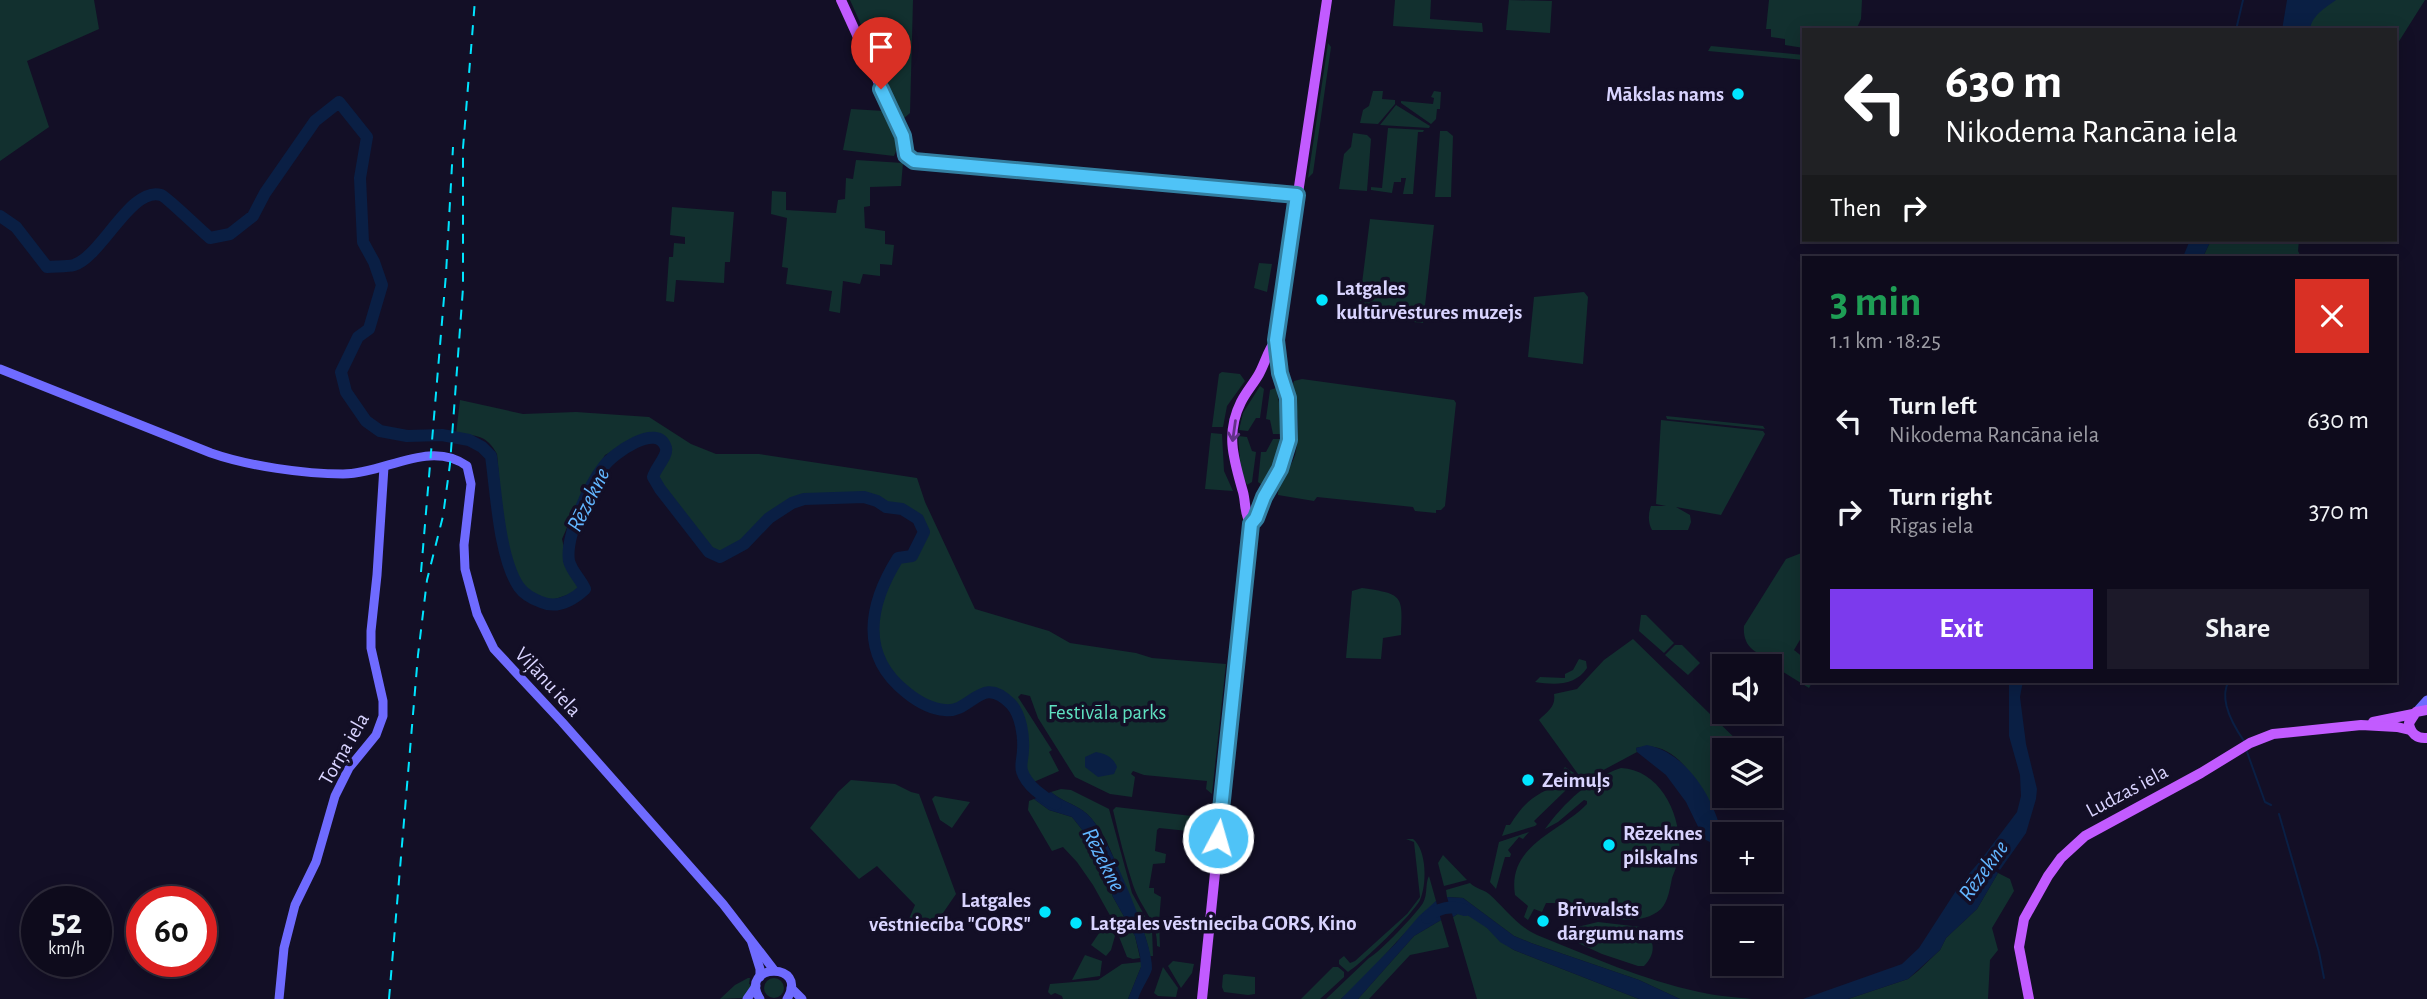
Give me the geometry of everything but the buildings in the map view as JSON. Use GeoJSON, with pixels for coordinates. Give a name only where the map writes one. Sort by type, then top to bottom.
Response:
{"type":"FeatureCollection","features":[{"type":"Feature","properties":{"kind":"main road"},"geometry":{"type":"LineString","coordinates":[[841,0],[903,136],[909,159],[917,162],[1297,195]]}},
{"type":"Feature","properties":{"kind":"main road"},"geometry":{"type":"LineString","coordinates":[[1202,999],[1251,524],[1280,469],[1289,440],[1288,398],[1276,340],[1327,0]]}},
{"type":"Feature","properties":{"kind":"main road"},"geometry":{"type":"LineString","coordinates":[[1251,524],[1246,517],[1243,492],[1233,459],[1233,432],[1241,402],[1276,340]]}},
{"type":"Feature","properties":{"kind":"main road"},"geometry":{"type":"LineString","coordinates":[[0,369],[222,457],[273,467],[339,474],[389,466]]}},
{"type":"Feature","properties":{"kind":"main road"},"geometry":{"type":"LineString","coordinates":[[1259,374],[1270,375],[1283,382]]}},
{"type":"Feature","properties":{"kind":"main road","name":"Viļānu iela"},"geometry":{"type":"LineString","coordinates":[[389,466],[421,456],[449,456],[467,466],[471,484],[464,545],[465,569],[477,614],[494,649],[723,904],[751,941]]}},
{"type":"Feature","properties":{"kind":"main road","name":"Torņa iela"},"geometry":{"type":"LineString","coordinates":[[279,999],[284,948],[295,905],[316,862],[335,796],[349,768],[376,735],[383,716],[383,701],[371,648],[371,631],[389,466]]}},
{"type":"Feature","properties":{"kind":"main road"},"geometry":{"type":"LineString","coordinates":[[1243,492],[1264,497]]}},
{"type":"Feature","properties":{"kind":"main road"},"geometry":{"type":"LineString","coordinates":[[2410,730],[2409,723],[2427,700]]}},
{"type":"Feature","properties":{"kind":"main road","name":"Ludzas iela"},"geometry":{"type":"LineString","coordinates":[[2361,725],[2420,711]]}},
{"type":"Feature","properties":{"kind":"main road","name":"Ludzas iela"},"geometry":{"type":"LineString","coordinates":[[2029,999],[2019,947],[2021,930],[2029,908],[2048,876],[2077,842],[2250,743],[2285,732],[2361,725],[2389,726],[2410,730],[2419,738],[2427,738]]}},
{"type":"Feature","properties":{"kind":"main road"},"geometry":{"type":"LineString","coordinates":[[751,941],[774,970],[787,976],[791,988],[802,999]]}},
{"type":"Feature","properties":{"kind":"main road"},"geometry":{"type":"LineString","coordinates":[[751,941],[760,969],[758,981],[761,999]]}},
{"type":"Feature","properties":{"kind":"main road"},"geometry":{"type":"LineString","coordinates":[[747,999],[765,972],[774,970]]}},
{"type":"Feature","properties":{"kind":"main road"},"geometry":{"type":"LineString","coordinates":[[787,999],[791,988]]}},
{"type":"Feature","properties":{"kind":"green space"},"geometry":{"type":"Polygon","coordinates":[[[0,0],[94,0],[99,29],[27,61],[49,127],[0,161],[0,0]]]}},
{"type":"Feature","properties":{"kind":"green space"},"geometry":{"type":"Polygon","coordinates":[[[850,0],[913,0],[910,113],[903,119],[850,0]]]}},
{"type":"Feature","properties":{"kind":"green space"},"geometry":{"type":"Polygon","coordinates":[[[1395,0],[1431,0],[1430,19],[1482,23],[1483,32],[1393,26],[1395,0]]]}},
{"type":"Feature","properties":{"kind":"green space"},"geometry":{"type":"Polygon","coordinates":[[[1509,0],[1552,1],[1550,33],[1506,30],[1509,0]]]}},
{"type":"Feature","properties":{"kind":"green space"},"geometry":{"type":"Polygon","coordinates":[[[1769,0],[1862,0],[1861,19],[1857,28],[1802,28],[1802,48],[1785,45],[1785,39],[1771,37],[1771,29],[1766,29],[1769,0]]]}},
{"type":"Feature","properties":{"kind":"green space"},"geometry":{"type":"Polygon","coordinates":[[[2309,0],[2425,0],[2397,44],[2397,28],[2299,28],[2309,0]]]}},
{"type":"Feature","properties":{"kind":"green space"},"geometry":{"type":"Polygon","coordinates":[[[1328,43],[1331,47],[1313,173],[1308,178],[1328,43]]]}},
{"type":"Feature","properties":{"kind":"green space"},"geometry":{"type":"Polygon","coordinates":[[[1711,46],[1802,55],[1802,60],[1708,51],[1711,46]]]}},
{"type":"Feature","properties":{"kind":"green space"},"geometry":{"type":"Polygon","coordinates":[[[1373,91],[1383,91],[1382,99],[1395,100],[1395,104],[1378,124],[1360,123],[1363,110],[1369,106],[1373,91]]]}},
{"type":"Feature","properties":{"kind":"green space"},"geometry":{"type":"Polygon","coordinates":[[[1434,91],[1441,92],[1440,109],[1437,109],[1436,119],[1431,124],[1401,103],[1433,104],[1434,98],[1431,97],[1434,91]]]}},
{"type":"Feature","properties":{"kind":"green space"},"geometry":{"type":"Polygon","coordinates":[[[1396,105],[1430,126],[1429,128],[1380,125],[1396,105]]]}},
{"type":"Feature","properties":{"kind":"green space"},"geometry":{"type":"Polygon","coordinates":[[[851,109],[884,111],[896,139],[894,156],[843,150],[851,109]]]}},
{"type":"Feature","properties":{"kind":"green space"},"geometry":{"type":"Polygon","coordinates":[[[1388,128],[1424,130],[1418,132],[1413,194],[1403,194],[1406,178],[1401,178],[1401,182],[1394,182],[1392,193],[1371,190],[1371,187],[1382,188],[1388,128]]]}},
{"type":"Feature","properties":{"kind":"green space"},"geometry":{"type":"Polygon","coordinates":[[[1440,131],[1447,131],[1453,136],[1451,197],[1435,197],[1440,131]]]}},
{"type":"Feature","properties":{"kind":"green space"},"geometry":{"type":"Polygon","coordinates":[[[1353,133],[1367,135],[1371,139],[1367,191],[1339,189],[1344,154],[1351,147],[1353,133]]]}},
{"type":"Feature","properties":{"kind":"green space"},"geometry":{"type":"Polygon","coordinates":[[[856,160],[903,163],[901,186],[870,187],[870,206],[864,207],[865,228],[885,231],[885,244],[894,245],[892,265],[880,264],[880,276],[863,274],[860,284],[843,281],[840,313],[829,311],[832,291],[786,284],[788,268],[782,267],[787,218],[771,214],[772,191],[786,192],[786,210],[836,213],[838,200],[845,199],[846,178],[853,179],[856,160]]]}},
{"type":"Feature","properties":{"kind":"green space"},"geometry":{"type":"Polygon","coordinates":[[[672,207],[734,212],[730,262],[725,262],[724,283],[676,280],[674,302],[666,301],[669,257],[673,257],[674,243],[685,244],[685,237],[670,235],[672,207]]]}},
{"type":"Feature","properties":{"kind":"green space"},"geometry":{"type":"Polygon","coordinates":[[[1370,219],[1434,225],[1423,323],[1358,316],[1370,219]]]}},
{"type":"Feature","properties":{"kind":"green space"},"geometry":{"type":"Polygon","coordinates":[[[2210,242],[2299,242],[2300,256],[2203,256],[2210,242]]]}},
{"type":"Feature","properties":{"kind":"green space"},"geometry":{"type":"Polygon","coordinates":[[[1259,263],[1272,264],[1267,292],[1254,288],[1259,263]]]}},
{"type":"Feature","properties":{"kind":"green space"},"geometry":{"type":"Polygon","coordinates":[[[1584,292],[1588,297],[1583,364],[1528,357],[1534,297],[1584,292]]]}},
{"type":"Feature","properties":{"kind":"green space"},"geometry":{"type":"Polygon","coordinates":[[[1219,374],[1240,374],[1245,381],[1227,406],[1223,427],[1212,427],[1219,374]]]}},
{"type":"Feature","properties":{"kind":"green space"},"geometry":{"type":"Polygon","coordinates":[[[1302,379],[1454,400],[1456,403],[1445,506],[1436,510],[1436,513],[1415,511],[1413,507],[1317,497],[1314,501],[1278,495],[1297,446],[1297,411],[1293,384],[1294,381],[1302,379]]]}},
{"type":"Feature","properties":{"kind":"green space"},"geometry":{"type":"Polygon","coordinates":[[[1260,386],[1264,389],[1260,418],[1256,418],[1248,431],[1239,430],[1243,413],[1260,386]]]}},
{"type":"Feature","properties":{"kind":"green space"},"geometry":{"type":"Polygon","coordinates":[[[1276,388],[1282,417],[1280,434],[1273,434],[1270,420],[1266,419],[1270,390],[1276,388]]]}},
{"type":"Feature","properties":{"kind":"green space","name":"Festivāla parks"},"geometry":{"type":"Polygon","coordinates":[[[460,400],[523,414],[576,412],[649,417],[691,444],[716,454],[759,454],[917,478],[925,502],[975,609],[1049,631],[1070,643],[1152,658],[1226,664],[1212,794],[1206,789],[1207,781],[1144,775],[1133,771],[1131,774],[1135,777],[1132,797],[1110,794],[1075,777],[1038,718],[1030,696],[1021,694],[1018,697],[1052,750],[1049,752],[1059,771],[1029,784],[1023,764],[1019,721],[1016,711],[1009,703],[991,693],[977,696],[956,708],[936,709],[909,693],[888,673],[878,657],[874,628],[876,614],[897,558],[912,555],[924,532],[920,523],[902,509],[886,507],[864,497],[804,499],[792,503],[769,518],[744,544],[720,556],[709,552],[653,477],[670,458],[666,437],[648,433],[605,455],[562,539],[570,574],[573,572],[585,589],[543,603],[515,581],[506,558],[497,454],[489,443],[480,437],[456,434],[460,400]]]}},
{"type":"Feature","properties":{"kind":"green space"},"geometry":{"type":"Polygon","coordinates":[[[1666,416],[1763,426],[1765,429],[1667,419],[1666,416]]]}},
{"type":"Feature","properties":{"kind":"green space"},"geometry":{"type":"Polygon","coordinates":[[[1661,420],[1763,431],[1765,434],[1721,515],[1676,507],[1690,515],[1688,530],[1652,530],[1650,524],[1651,506],[1666,506],[1656,504],[1661,420]]]}},
{"type":"Feature","properties":{"kind":"green space"},"geometry":{"type":"Polygon","coordinates":[[[1211,433],[1222,434],[1224,471],[1233,491],[1205,489],[1211,433]]]}},
{"type":"Feature","properties":{"kind":"green space"},"geometry":{"type":"Polygon","coordinates":[[[1238,436],[1247,437],[1252,451],[1256,452],[1252,482],[1247,485],[1241,471],[1238,436]]]}},
{"type":"Feature","properties":{"kind":"green space"},"geometry":{"type":"Polygon","coordinates":[[[1273,439],[1280,439],[1275,462],[1262,485],[1258,482],[1261,452],[1266,452],[1273,439]]]}},
{"type":"Feature","properties":{"kind":"green space"},"geometry":{"type":"Polygon","coordinates":[[[1802,553],[1802,636],[1794,650],[1802,656],[1802,683],[1812,683],[1809,688],[1782,671],[1782,654],[1762,654],[1753,650],[1746,640],[1744,626],[1786,559],[1802,553]]]}},
{"type":"Feature","properties":{"kind":"green space"},"geometry":{"type":"Polygon","coordinates":[[[1362,588],[1386,592],[1398,599],[1400,604],[1401,635],[1383,638],[1381,659],[1346,658],[1352,591],[1362,588]]]}},
{"type":"Feature","properties":{"kind":"green space"},"geometry":{"type":"Polygon","coordinates":[[[1641,615],[1646,615],[1674,643],[1664,653],[1639,631],[1641,615]]]}},
{"type":"Feature","properties":{"kind":"green space"},"geometry":{"type":"Polygon","coordinates":[[[1633,639],[1712,716],[1712,724],[1720,724],[1735,738],[1712,738],[1712,806],[1682,763],[1661,749],[1649,746],[1636,748],[1637,752],[1583,781],[1539,720],[1553,706],[1554,694],[1577,689],[1604,660],[1633,639]]]}},
{"type":"Feature","properties":{"kind":"green space"},"geometry":{"type":"Polygon","coordinates":[[[1675,645],[1682,645],[1700,663],[1688,675],[1665,655],[1675,645]]]}},
{"type":"Feature","properties":{"kind":"green space"},"geometry":{"type":"Polygon","coordinates":[[[1579,659],[1586,661],[1587,668],[1577,678],[1557,684],[1535,682],[1540,677],[1565,678],[1565,674],[1573,670],[1579,659]]]}},
{"type":"Feature","properties":{"kind":"green space"},"geometry":{"type":"Polygon","coordinates":[[[1565,767],[1574,773],[1565,791],[1534,821],[1537,824],[1502,836],[1506,825],[1510,825],[1528,802],[1566,781],[1561,772],[1565,767]]]}},
{"type":"Feature","properties":{"kind":"green space","name":"Rēzeknes pilskalns"},"geometry":{"type":"Polygon","coordinates":[[[1621,768],[1647,777],[1658,786],[1673,810],[1679,838],[1678,859],[1663,906],[1652,915],[1631,920],[1577,920],[1575,911],[1556,903],[1546,903],[1542,912],[1534,909],[1528,920],[1524,917],[1528,906],[1515,895],[1515,878],[1519,864],[1538,842],[1587,804],[1584,800],[1558,822],[1545,829],[1569,801],[1599,778],[1621,768]]]}},
{"type":"Feature","properties":{"kind":"green space"},"geometry":{"type":"Polygon","coordinates":[[[851,780],[895,784],[919,794],[956,894],[932,929],[908,921],[915,905],[877,866],[859,879],[810,828],[851,780]]]}},
{"type":"Feature","properties":{"kind":"green space"},"geometry":{"type":"Polygon","coordinates":[[[1071,790],[1109,809],[1132,893],[1152,929],[1153,956],[1150,956],[1139,920],[1102,833],[1087,814],[1051,792],[1071,790]]]}},
{"type":"Feature","properties":{"kind":"green space"},"geometry":{"type":"Polygon","coordinates":[[[935,796],[970,802],[952,828],[940,820],[932,799],[935,796]]]}},
{"type":"Feature","properties":{"kind":"green space"},"geometry":{"type":"Polygon","coordinates":[[[1034,799],[1049,810],[1072,817],[1092,842],[1102,861],[1113,897],[1135,936],[1140,958],[1127,957],[1112,919],[1077,862],[1063,847],[1052,851],[1028,810],[1029,801],[1034,799]]]}},
{"type":"Feature","properties":{"kind":"green space"},"geometry":{"type":"Polygon","coordinates":[[[1116,807],[1200,817],[1208,826],[1207,833],[1159,828],[1157,830],[1155,851],[1166,854],[1165,863],[1153,864],[1149,888],[1154,888],[1154,893],[1161,897],[1160,947],[1157,946],[1155,929],[1130,876],[1113,810],[1116,807]]]}},
{"type":"Feature","properties":{"kind":"green space"},"geometry":{"type":"Polygon","coordinates":[[[1529,832],[1523,839],[1519,837],[1508,850],[1511,854],[1510,857],[1505,857],[1496,889],[1490,882],[1499,842],[1529,832]]]}},
{"type":"Feature","properties":{"kind":"green space"},"geometry":{"type":"Polygon","coordinates":[[[1406,839],[1413,839],[1418,844],[1423,859],[1425,877],[1420,900],[1387,938],[1348,972],[1339,964],[1339,960],[1344,956],[1350,963],[1355,961],[1407,914],[1420,897],[1414,842],[1406,839]]]}},
{"type":"Feature","properties":{"kind":"green space"},"geometry":{"type":"Polygon","coordinates":[[[1443,855],[1467,880],[1444,886],[1438,863],[1443,855]]]}},
{"type":"Feature","properties":{"kind":"green space"},"geometry":{"type":"Polygon","coordinates":[[[1998,873],[2010,879],[2014,891],[1992,928],[1998,950],[1990,960],[1988,999],[1848,999],[1908,979],[1918,971],[1940,950],[1946,938],[1977,909],[1998,873]]]}},
{"type":"Feature","properties":{"kind":"green space"},"geometry":{"type":"Polygon","coordinates":[[[1429,876],[1436,901],[1341,999],[1326,999],[1414,915],[1425,900],[1429,876]]]}},
{"type":"Feature","properties":{"kind":"green space"},"geometry":{"type":"Polygon","coordinates":[[[1470,883],[1489,894],[1517,922],[1537,935],[1657,981],[1705,993],[1752,999],[1680,999],[1639,980],[1531,943],[1514,936],[1463,898],[1447,897],[1446,890],[1470,883]]]}},
{"type":"Feature","properties":{"kind":"green space"},"geometry":{"type":"Polygon","coordinates":[[[1459,913],[1480,922],[1514,950],[1639,999],[1477,999],[1453,917],[1459,913]]]}},
{"type":"Feature","properties":{"kind":"green space"},"geometry":{"type":"Polygon","coordinates":[[[1441,920],[1449,947],[1410,955],[1369,999],[1358,999],[1414,936],[1441,920]]]}},
{"type":"Feature","properties":{"kind":"green space"},"geometry":{"type":"Polygon","coordinates":[[[1598,922],[1641,927],[1653,946],[1651,956],[1644,966],[1602,954],[1565,937],[1573,928],[1598,922]]]}},
{"type":"Feature","properties":{"kind":"green space"},"geometry":{"type":"Polygon","coordinates":[[[1106,923],[1115,936],[1106,956],[1091,945],[1106,923]]]}},
{"type":"Feature","properties":{"kind":"green space"},"geometry":{"type":"Polygon","coordinates":[[[1085,955],[1102,961],[1100,976],[1072,980],[1085,955]]]}},
{"type":"Feature","properties":{"kind":"green space"},"geometry":{"type":"Polygon","coordinates":[[[1173,961],[1194,964],[1192,973],[1181,988],[1168,966],[1173,961]]]}},
{"type":"Feature","properties":{"kind":"green space"},"geometry":{"type":"Polygon","coordinates":[[[1141,962],[1128,999],[1063,999],[1062,996],[1048,992],[1050,984],[1098,980],[1122,964],[1141,962]]]}},
{"type":"Feature","properties":{"kind":"green space"},"geometry":{"type":"Polygon","coordinates":[[[1163,967],[1178,988],[1176,997],[1158,996],[1154,993],[1163,967]]]}},
{"type":"Feature","properties":{"kind":"green space"},"geometry":{"type":"Polygon","coordinates":[[[1333,967],[1344,972],[1344,977],[1320,999],[1301,999],[1333,967]]]}},
{"type":"Feature","properties":{"kind":"green space"},"geometry":{"type":"Polygon","coordinates":[[[1223,975],[1255,977],[1255,994],[1224,992],[1223,975]]]}},
{"type":"Feature","properties":{"kind":"green space"},"geometry":{"type":"Polygon","coordinates":[[[748,978],[749,984],[753,985],[744,998],[720,999],[735,985],[748,978]]]}},
{"type":"Feature","properties":{"kind":"green space"},"geometry":{"type":"Polygon","coordinates":[[[774,978],[781,981],[784,988],[781,995],[774,998],[767,995],[764,988],[767,981],[774,978]]]}},
{"type":"Feature","properties":{"kind":"water"},"geometry":{"type":"Polygon","coordinates":[[[2287,0],[2336,0],[2316,16],[2310,28],[2282,28],[2287,0]]]}},
{"type":"Feature","properties":{"kind":"water"},"geometry":{"type":"Polygon","coordinates":[[[2189,242],[2210,242],[2203,256],[2183,256],[2189,242]]]}},
{"type":"Feature","properties":{"kind":"water"},"geometry":{"type":"Polygon","coordinates":[[[2009,683],[2023,683],[2020,697],[2026,744],[2037,789],[2036,799],[2026,833],[2000,870],[1983,857],[2017,812],[2021,796],[2020,775],[2009,736],[2009,683]]]}},
{"type":"Feature","properties":{"kind":"water"},"geometry":{"type":"Polygon","coordinates":[[[1647,745],[1662,750],[1688,769],[1708,797],[1718,822],[1712,822],[1712,843],[1704,839],[1686,802],[1666,775],[1637,752],[1636,748],[1647,745]]]}},
{"type":"Feature","properties":{"kind":"water"},"geometry":{"type":"Polygon","coordinates":[[[1096,752],[1113,761],[1117,767],[1114,774],[1098,777],[1085,767],[1085,757],[1096,752]]]}},
{"type":"Feature","properties":{"kind":"water"},"geometry":{"type":"Polygon","coordinates":[[[1051,792],[1091,818],[1108,846],[1129,892],[1151,957],[1152,969],[1138,999],[1128,999],[1141,967],[1135,936],[1113,897],[1102,861],[1092,842],[1072,817],[1049,810],[1034,799],[1051,792]]]}},
{"type":"Feature","properties":{"kind":"water"},"geometry":{"type":"Polygon","coordinates":[[[1981,860],[1998,873],[1977,909],[1946,938],[1940,950],[1908,979],[1848,999],[1803,999],[1902,964],[1919,948],[1961,883],[1981,860]]]}},
{"type":"Feature","properties":{"kind":"water"},"geometry":{"type":"Polygon","coordinates":[[[1447,897],[1463,898],[1514,936],[1639,980],[1680,999],[1639,999],[1514,950],[1464,913],[1453,917],[1447,897]]]}},
{"type":"Feature","properties":{"kind":"water"},"geometry":{"type":"Polygon","coordinates":[[[1436,901],[1441,920],[1414,936],[1358,999],[1341,999],[1419,916],[1436,901]]]}},
{"type":"Feature","properties":{"kind":"waterway"},"geometry":{"type":"LineString","coordinates":[[2236,28],[2243,0]]}},
{"type":"Feature","properties":{"kind":"waterway","name":"Rēzekne"},"geometry":{"type":"LineString","coordinates":[[0,216],[16,227],[47,267],[71,266],[85,259],[128,211],[150,195],[164,197],[210,238],[230,234],[253,216],[265,193],[315,121],[339,102],[367,137],[360,178],[363,242],[382,285],[369,329],[358,337],[341,372],[346,392],[366,421],[380,431],[407,436],[442,435],[469,440],[491,456],[503,542],[512,574],[523,592],[538,601],[559,604],[585,589],[569,561],[571,539],[579,512],[604,466],[625,448],[645,439],[654,438],[661,441],[666,448],[653,477],[660,489],[709,552],[720,557],[744,544],[769,518],[792,503],[804,499],[864,497],[886,507],[902,509],[918,519],[924,532],[912,556],[898,558],[880,593],[874,628],[875,645],[881,662],[891,678],[906,692],[934,708],[954,709],[984,693],[1001,695],[1011,704],[1019,720],[1023,738],[1021,768],[1024,776],[1036,790],[1056,804]]}},
{"type":"Feature","properties":{"kind":"waterway"},"geometry":{"type":"LineString","coordinates":[[2228,683],[2226,704],[2244,741]]}},
{"type":"Feature","properties":{"kind":"waterway"},"geometry":{"type":"LineString","coordinates":[[2247,752],[2265,802],[2271,805]]}},
{"type":"Feature","properties":{"kind":"waterway"},"geometry":{"type":"LineString","coordinates":[[2279,814],[2324,978]]}},
{"type":"Feature","properties":{"kind":"waterway","name":"Rēzekne"},"geometry":{"type":"LineString","coordinates":[[1427,918],[1444,908],[1465,910]]}},
{"type":"Feature","properties":{"kind":"railway"},"geometry":{"type":"LineString","coordinates":[[389,999],[418,655],[427,580],[443,516],[450,464],[463,288],[463,148],[475,0]]}},
{"type":"Feature","properties":{"kind":"railway"},"geometry":{"type":"LineString","coordinates":[[421,572],[446,274],[453,147]]}},
{"type":"Feature","properties":{"kind":"place","name":"Mākslas nams"},"geometry":{"type":"Point","coordinates":[1738,94]}},
{"type":"Feature","properties":{"kind":"place","name":"Latgales kultūrvēstures muzejs"},"geometry":{"type":"Point","coordinates":[1322,300]}},
{"type":"Feature","properties":{"kind":"place","name":"Zeimuļs"},"geometry":{"type":"Point","coordinates":[1528,780]}},
{"type":"Feature","properties":{"kind":"place","name":"Rēzeknes pilskalns"},"geometry":{"type":"Point","coordinates":[1609,845]}},
{"type":"Feature","properties":{"kind":"place","name":"Latgales vēstniecība \"GORS\""},"geometry":{"type":"Point","coordinates":[1045,912]}},
{"type":"Feature","properties":{"kind":"place","name":"Brīvvalsts dārgumu nams"},"geometry":{"type":"Point","coordinates":[1543,921]}},
{"type":"Feature","properties":{"kind":"place","name":"Latgales vēstniecība GORS, Kino"},"geometry":{"type":"Point","coordinates":[1076,923]}},
{"type":"Feature","properties":{"kind":"route"},"geometry":{"type":"LineString","coordinates":[[881,89],[903,136],[906,155],[914,161],[1297,195],[1276,340],[1278,365],[1288,398],[1290,432],[1280,469],[1251,524],[1218,838]]}}]}
